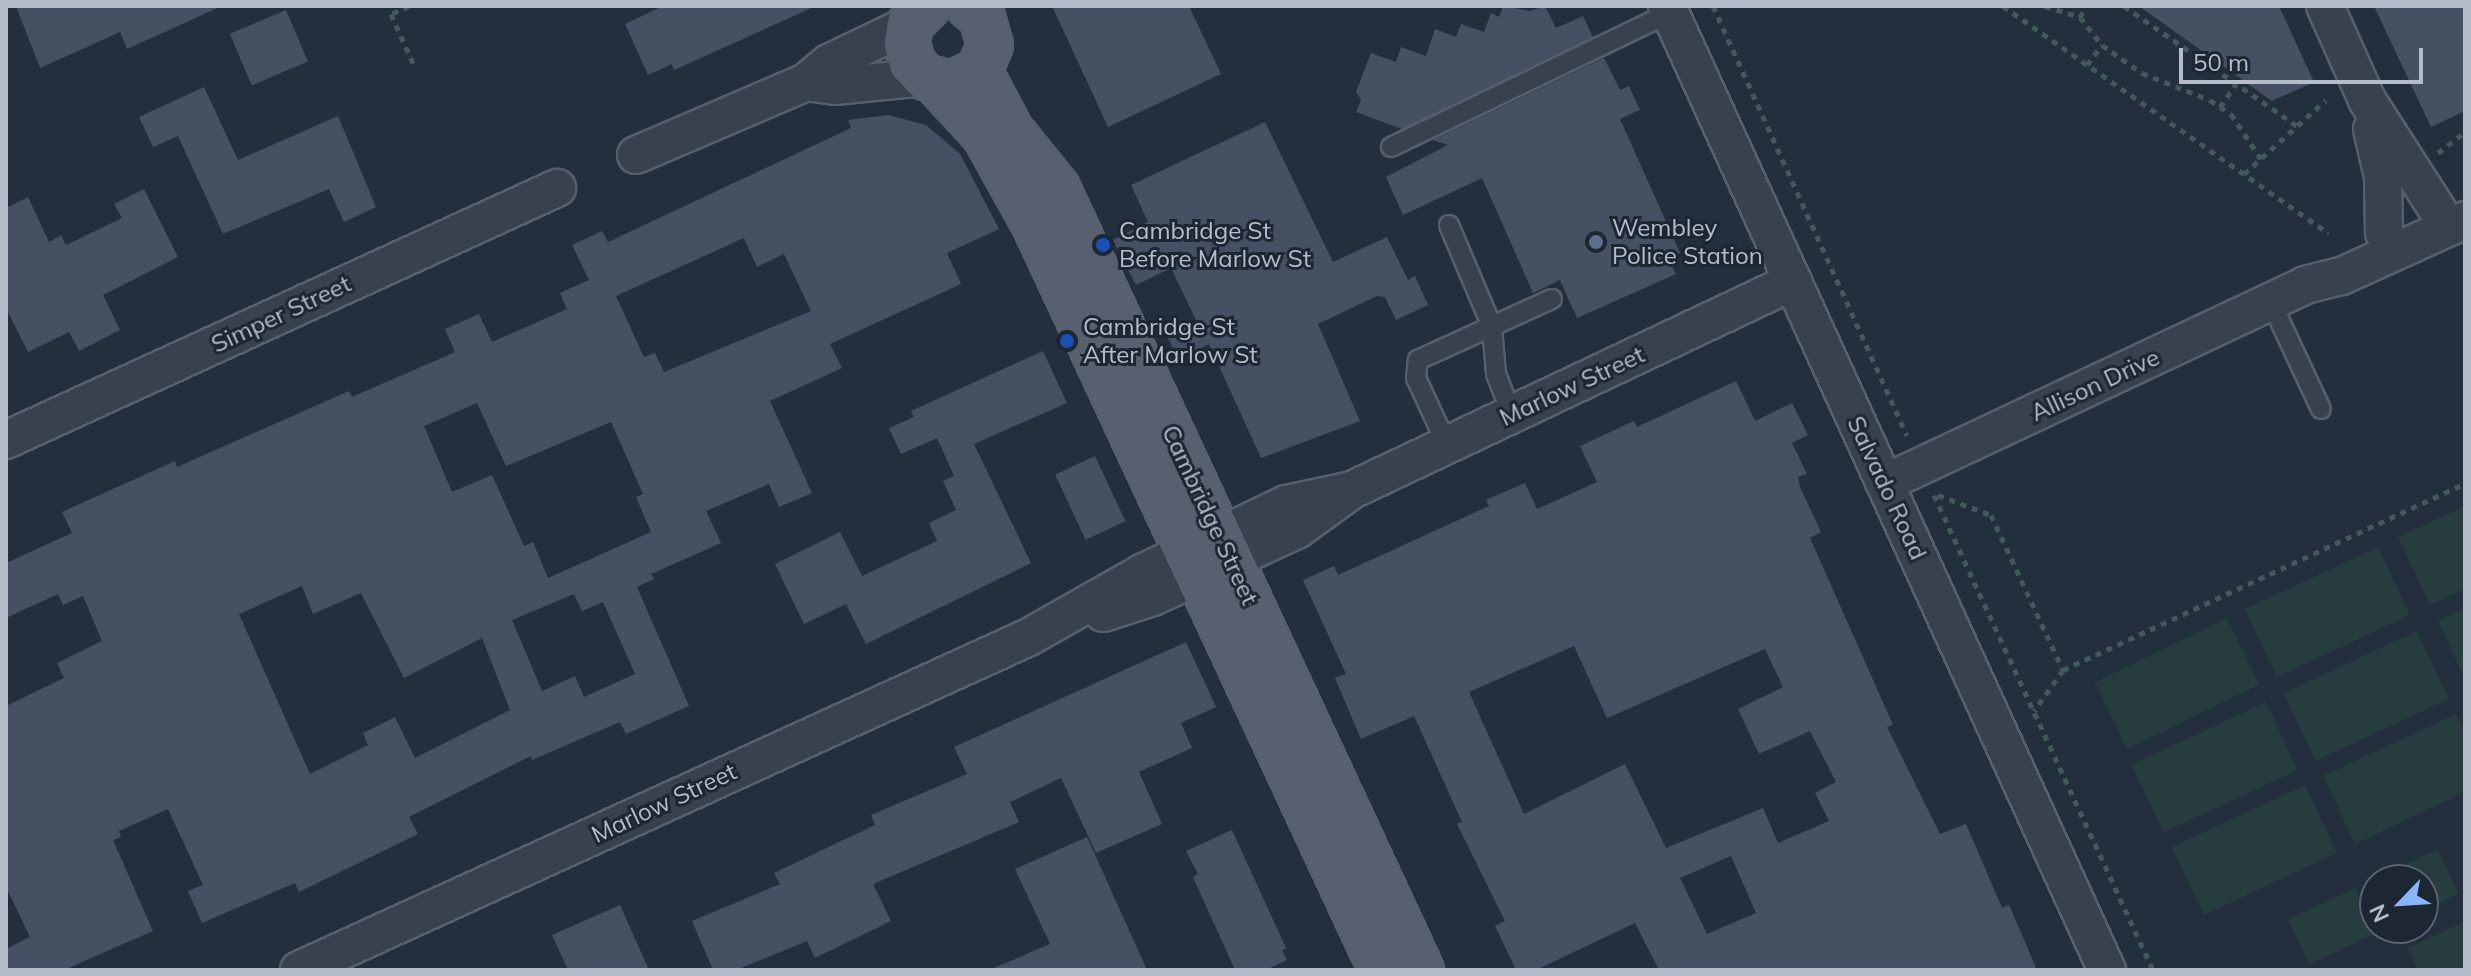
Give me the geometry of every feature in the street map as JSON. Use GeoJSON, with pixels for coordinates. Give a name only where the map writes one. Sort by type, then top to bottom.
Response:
{"type":"FeatureCollection","features":[{"type":"Feature","properties":{"kind":"main road"},"geometry":{"type":"LineString","coordinates":[[931,80],[952,84],[979,71],[987,60],[989,30],[969,6]]}},
{"type":"Feature","properties":{"kind":"main road","name":"Cambridge Street"},"geometry":{"type":"LineString","coordinates":[[919,12],[907,44],[912,63],[985,135],[1010,175],[1211,556],[1421,970]]}},
{"type":"Feature","properties":{"kind":"main road","name":"Cambridge Street"},"geometry":{"type":"LineString","coordinates":[[979,71],[1010,130],[1057,188],[1382,970]]}},
{"type":"Feature","properties":{"kind":"street"},"geometry":{"type":"LineString","coordinates":[[2328,7],[2367,100],[2383,177],[2384,233]]}},
{"type":"Feature","properties":{"kind":"street","name":"Salvado Road"},"geometry":{"type":"LineString","coordinates":[[1669,9],[2107,970]]}},
{"type":"Feature","properties":{"kind":"street"},"geometry":{"type":"LineString","coordinates":[[636,155],[806,82],[829,63],[919,12]]}},
{"type":"Feature","properties":{"kind":"street"},"geometry":{"type":"LineString","coordinates":[[806,82],[835,86],[931,80]]}},
{"type":"Feature","properties":{"kind":"street"},"geometry":{"type":"LineString","coordinates":[[2367,100],[2456,209]]}},
{"type":"Feature","properties":{"kind":"street","name":"Simper Street"},"geometry":{"type":"LineString","coordinates":[[6,440],[557,188]]}},
{"type":"Feature","properties":{"kind":"street","name":"Allison Drive"},"geometry":{"type":"LineString","coordinates":[[2305,285],[2333,258],[2384,233],[2456,209]]}},
{"type":"Feature","properties":{"kind":"street","name":"Allison Drive"},"geometry":{"type":"LineString","coordinates":[[1885,483],[2305,285],[2342,276],[2456,209]]}},
{"type":"Feature","properties":{"kind":"street","name":"Marlow Street"},"geometry":{"type":"LineString","coordinates":[[299,970],[1029,637],[1153,597],[1286,504],[1352,490],[1793,282]]}},
{"type":"Feature","properties":{"kind":"lane"},"geometry":{"type":"LineString","coordinates":[[1391,147],[1669,9]]}},
{"type":"Feature","properties":{"kind":"lane"},"geometry":{"type":"LineString","coordinates":[[1449,225],[1492,327],[1496,374],[1512,415]]}},
{"type":"Feature","properties":{"kind":"lane"},"geometry":{"type":"LineString","coordinates":[[1447,445],[1414,368],[1418,360],[1552,299]]}},
{"type":"Feature","properties":{"kind":"lane"},"geometry":{"type":"LineString","coordinates":[[2271,302],[2321,409]]}},
{"type":"Feature","properties":{"kind":"path"},"geometry":{"type":"LineString","coordinates":[[409,6],[391,14],[413,63]]}},
{"type":"Feature","properties":{"kind":"path"},"geometry":{"type":"LineString","coordinates":[[1713,6],[1907,436]]}},
{"type":"Feature","properties":{"kind":"path"},"geometry":{"type":"LineString","coordinates":[[2003,6],[2329,233]]}},
{"type":"Feature","properties":{"kind":"path"},"geometry":{"type":"LineString","coordinates":[[2012,12],[2016,6]]}},
{"type":"Feature","properties":{"kind":"path"},"geometry":{"type":"LineString","coordinates":[[2045,6],[2080,17],[2102,45],[2142,73],[2220,107],[2261,159]]}},
{"type":"Feature","properties":{"kind":"path"},"geometry":{"type":"LineString","coordinates":[[2080,17],[2087,6]]}},
{"type":"Feature","properties":{"kind":"path"},"geometry":{"type":"LineString","coordinates":[[2124,6],[2297,126]]}},
{"type":"Feature","properties":{"kind":"path"},"geometry":{"type":"LineString","coordinates":[[2087,65],[2102,45]]}},
{"type":"Feature","properties":{"kind":"path"},"geometry":{"type":"LineString","coordinates":[[2220,107],[2236,84]]}},
{"type":"Feature","properties":{"kind":"path"},"geometry":{"type":"LineString","coordinates":[[2244,174],[2326,100]]}},
{"type":"Feature","properties":{"kind":"path"},"geometry":{"type":"LineString","coordinates":[[2449,145],[2465,132]]}},
{"type":"Feature","properties":{"kind":"path"},"geometry":{"type":"LineString","coordinates":[[2034,711],[2063,670],[2465,483]]}},
{"type":"Feature","properties":{"kind":"path"},"geometry":{"type":"LineString","coordinates":[[2063,670],[1991,515],[1933,493],[2153,970]]}},
{"type":"Feature","properties":{"kind":"green space"},"geometry":{"type":"Polygon","coordinates":[[[2465,506],[2465,589],[2430,605],[2398,537],[2465,506]]]}},
{"type":"Feature","properties":{"kind":"green space"},"geometry":{"type":"Polygon","coordinates":[[[2378,547],[2410,615],[2276,677],[2245,609],[2378,547]]]}},
{"type":"Feature","properties":{"kind":"green space"},"geometry":{"type":"Polygon","coordinates":[[[2465,608],[2465,680],[2438,621],[2465,608]]]}},
{"type":"Feature","properties":{"kind":"green space"},"geometry":{"type":"Polygon","coordinates":[[[2227,618],[2259,685],[2127,749],[2095,682],[2227,618]]]}},
{"type":"Feature","properties":{"kind":"green space"},"geometry":{"type":"Polygon","coordinates":[[[2417,631],[2449,699],[2315,761],[2284,693],[2417,631]]]}},
{"type":"Feature","properties":{"kind":"green space"},"geometry":{"type":"Polygon","coordinates":[[[2266,702],[2298,770],[2164,833],[2132,765],[2266,702]]]}},
{"type":"Feature","properties":{"kind":"green space"},"geometry":{"type":"Polygon","coordinates":[[[2456,714],[2465,734],[2465,792],[2355,844],[2323,776],[2456,714]]]}},
{"type":"Feature","properties":{"kind":"green space"},"geometry":{"type":"Polygon","coordinates":[[[2305,785],[2337,853],[2203,915],[2172,847],[2305,785]]]}},
{"type":"Feature","properties":{"kind":"green space"},"geometry":{"type":"Polygon","coordinates":[[[2438,849],[2459,894],[2439,903],[2439,864],[2406,864],[2438,849]]]}},
{"type":"Feature","properties":{"kind":"green space"},"geometry":{"type":"Polygon","coordinates":[[[2355,888],[2359,897],[2359,941],[2309,965],[2288,919],[2355,888]]]}},
{"type":"Feature","properties":{"kind":"green space"},"geometry":{"type":"Polygon","coordinates":[[[2465,921],[2465,970],[2418,970],[2408,948],[2416,944],[2439,944],[2439,933],[2465,921]]]}},
{"type":"Feature","properties":{"kind":"building"},"geometry":{"type":"Polygon","coordinates":[[[16,6],[222,6],[127,49],[120,32],[40,68],[16,6]]]}},
{"type":"Feature","properties":{"kind":"building"},"geometry":{"type":"Polygon","coordinates":[[[663,6],[816,6],[674,70],[672,64],[648,75],[625,24],[663,6]]]}},
{"type":"Feature","properties":{"kind":"building"},"geometry":{"type":"Polygon","coordinates":[[[1052,6],[1189,6],[1221,74],[1108,127],[1052,6]]]}},
{"type":"Feature","properties":{"kind":"building"},"geometry":{"type":"Polygon","coordinates":[[[1503,6],[1530,11],[1545,6],[1556,28],[1583,16],[1593,37],[1402,129],[1356,112],[1361,100],[1356,92],[1371,53],[1396,62],[1401,47],[1426,56],[1435,29],[1456,37],[1461,24],[1484,32],[1491,13],[1499,17],[1503,6]]]}},
{"type":"Feature","properties":{"kind":"building"},"geometry":{"type":"Polygon","coordinates":[[[2139,6],[2279,6],[2314,82],[2272,101],[2139,6]]]}},
{"type":"Feature","properties":{"kind":"building"},"geometry":{"type":"Polygon","coordinates":[[[2374,6],[2465,6],[2465,111],[2431,127],[2374,6]]]}},
{"type":"Feature","properties":{"kind":"building"},"geometry":{"type":"Polygon","coordinates":[[[286,10],[308,62],[252,85],[230,34],[286,10]]]}},
{"type":"Feature","properties":{"kind":"building"},"geometry":{"type":"Polygon","coordinates":[[[1604,58],[1620,90],[1629,86],[1640,110],[1620,119],[1680,253],[1668,258],[1676,274],[1577,318],[1560,280],[1533,293],[1482,178],[1403,215],[1386,177],[1448,145],[1433,140],[1604,58]]]}},
{"type":"Feature","properties":{"kind":"building"},"geometry":{"type":"Polygon","coordinates":[[[204,87],[238,160],[338,116],[376,207],[344,222],[329,189],[223,234],[178,136],[153,147],[139,117],[204,87]]]}},
{"type":"Feature","properties":{"kind":"building"},"geometry":{"type":"Polygon","coordinates":[[[888,115],[926,125],[960,154],[999,229],[947,253],[961,284],[830,344],[842,368],[770,401],[812,493],[779,507],[769,484],[706,511],[721,543],[651,574],[654,579],[637,587],[689,706],[626,734],[620,722],[532,760],[531,756],[409,817],[418,834],[299,892],[295,883],[202,923],[188,891],[203,885],[168,809],[119,831],[121,837],[113,840],[153,931],[64,970],[6,970],[6,949],[30,937],[6,887],[6,706],[64,678],[57,663],[102,641],[83,596],[63,605],[58,594],[6,618],[6,563],[72,533],[62,512],[175,461],[177,467],[349,391],[352,397],[455,352],[445,329],[479,314],[492,342],[567,309],[560,293],[589,280],[572,245],[602,231],[608,242],[851,128],[848,120],[888,115]],[[744,238],[616,296],[644,357],[655,353],[664,372],[811,311],[784,254],[757,267],[744,238]],[[477,403],[424,426],[452,492],[492,475],[524,546],[533,542],[548,578],[651,532],[636,497],[643,494],[611,422],[506,466],[477,403]],[[302,586],[239,614],[310,774],[368,745],[363,733],[395,717],[415,758],[510,710],[482,638],[404,678],[361,593],[313,614],[302,586]],[[574,594],[512,620],[542,691],[575,676],[584,697],[635,674],[603,602],[582,611],[574,594]]]}},
{"type":"Feature","properties":{"kind":"building"},"geometry":{"type":"Polygon","coordinates":[[[1265,122],[1333,262],[1387,237],[1408,280],[1415,276],[1428,305],[1396,320],[1385,297],[1377,296],[1318,324],[1360,421],[1261,458],[1209,344],[1178,359],[1167,336],[1197,322],[1171,268],[1136,285],[1113,240],[1148,222],[1131,185],[1265,122]]]}},
{"type":"Feature","properties":{"kind":"building"},"geometry":{"type":"Polygon","coordinates":[[[144,189],[178,257],[103,295],[120,330],[79,351],[69,332],[28,352],[6,308],[6,208],[28,197],[49,242],[61,235],[66,245],[122,218],[114,204],[144,189]]]}},
{"type":"Feature","properties":{"kind":"building"},"geometry":{"type":"Polygon","coordinates":[[[1043,351],[1067,403],[974,444],[1031,563],[866,644],[846,604],[804,624],[775,564],[840,532],[862,576],[937,541],[929,523],[956,510],[943,481],[954,476],[937,438],[901,454],[889,428],[914,417],[911,411],[1043,351]]]}},
{"type":"Feature","properties":{"kind":"building"},"geometry":{"type":"Polygon","coordinates":[[[1736,381],[1755,421],[1792,403],[1808,435],[1792,443],[1807,474],[1798,477],[1800,487],[1821,532],[1810,538],[1893,725],[1887,727],[1940,834],[1966,824],[2002,908],[2009,905],[2037,970],[1659,970],[1635,923],[1536,970],[1516,970],[1495,926],[1505,921],[1457,824],[1462,822],[1414,716],[1361,739],[1335,678],[1346,674],[1303,580],[1334,566],[1338,575],[1489,506],[1486,500],[1525,483],[1537,509],[1597,482],[1580,446],[1634,421],[1637,427],[1736,381]],[[1574,646],[1469,692],[1524,814],[1625,764],[1666,848],[1763,808],[1778,843],[1829,821],[1815,793],[1836,782],[1810,731],[1759,754],[1738,709],[1783,687],[1765,649],[1607,718],[1574,646]],[[1731,856],[1680,878],[1707,934],[1756,913],[1731,856]]]}},
{"type":"Feature","properties":{"kind":"building"},"geometry":{"type":"Polygon","coordinates":[[[1095,456],[1125,521],[1086,540],[1055,475],[1095,456]]]}},
{"type":"Feature","properties":{"kind":"building"},"geometry":{"type":"Polygon","coordinates":[[[1186,642],[1216,707],[1181,723],[1192,748],[1139,772],[1162,824],[1096,853],[1061,778],[1010,802],[1019,822],[873,884],[891,921],[815,958],[807,941],[736,970],[713,970],[692,921],[780,884],[774,873],[875,825],[871,815],[967,774],[954,747],[1186,642]]]}},
{"type":"Feature","properties":{"kind":"building"},"geometry":{"type":"Polygon","coordinates":[[[1232,830],[1286,948],[1282,950],[1287,960],[1266,970],[1235,970],[1193,877],[1198,874],[1186,851],[1232,830]]]}},
{"type":"Feature","properties":{"kind":"building"},"geometry":{"type":"Polygon","coordinates":[[[1087,837],[1147,970],[989,970],[1050,944],[1015,869],[1087,837]]]}},
{"type":"Feature","properties":{"kind":"building"},"geometry":{"type":"Polygon","coordinates":[[[620,905],[649,970],[568,970],[552,935],[620,905]]]}},
{"type":"Feature","properties":{"kind":"place","name":"Wembley Police Station"},"geometry":{"type":"Point","coordinates":[1596,242]}},
{"type":"Feature","properties":{"kind":"place","name":"Cambridge St Before Marlow St"},"geometry":{"type":"Point","coordinates":[1103,245]}},
{"type":"Feature","properties":{"kind":"place","name":"Cambridge St After Marlow St"},"geometry":{"type":"Point","coordinates":[1067,341]}}]}
